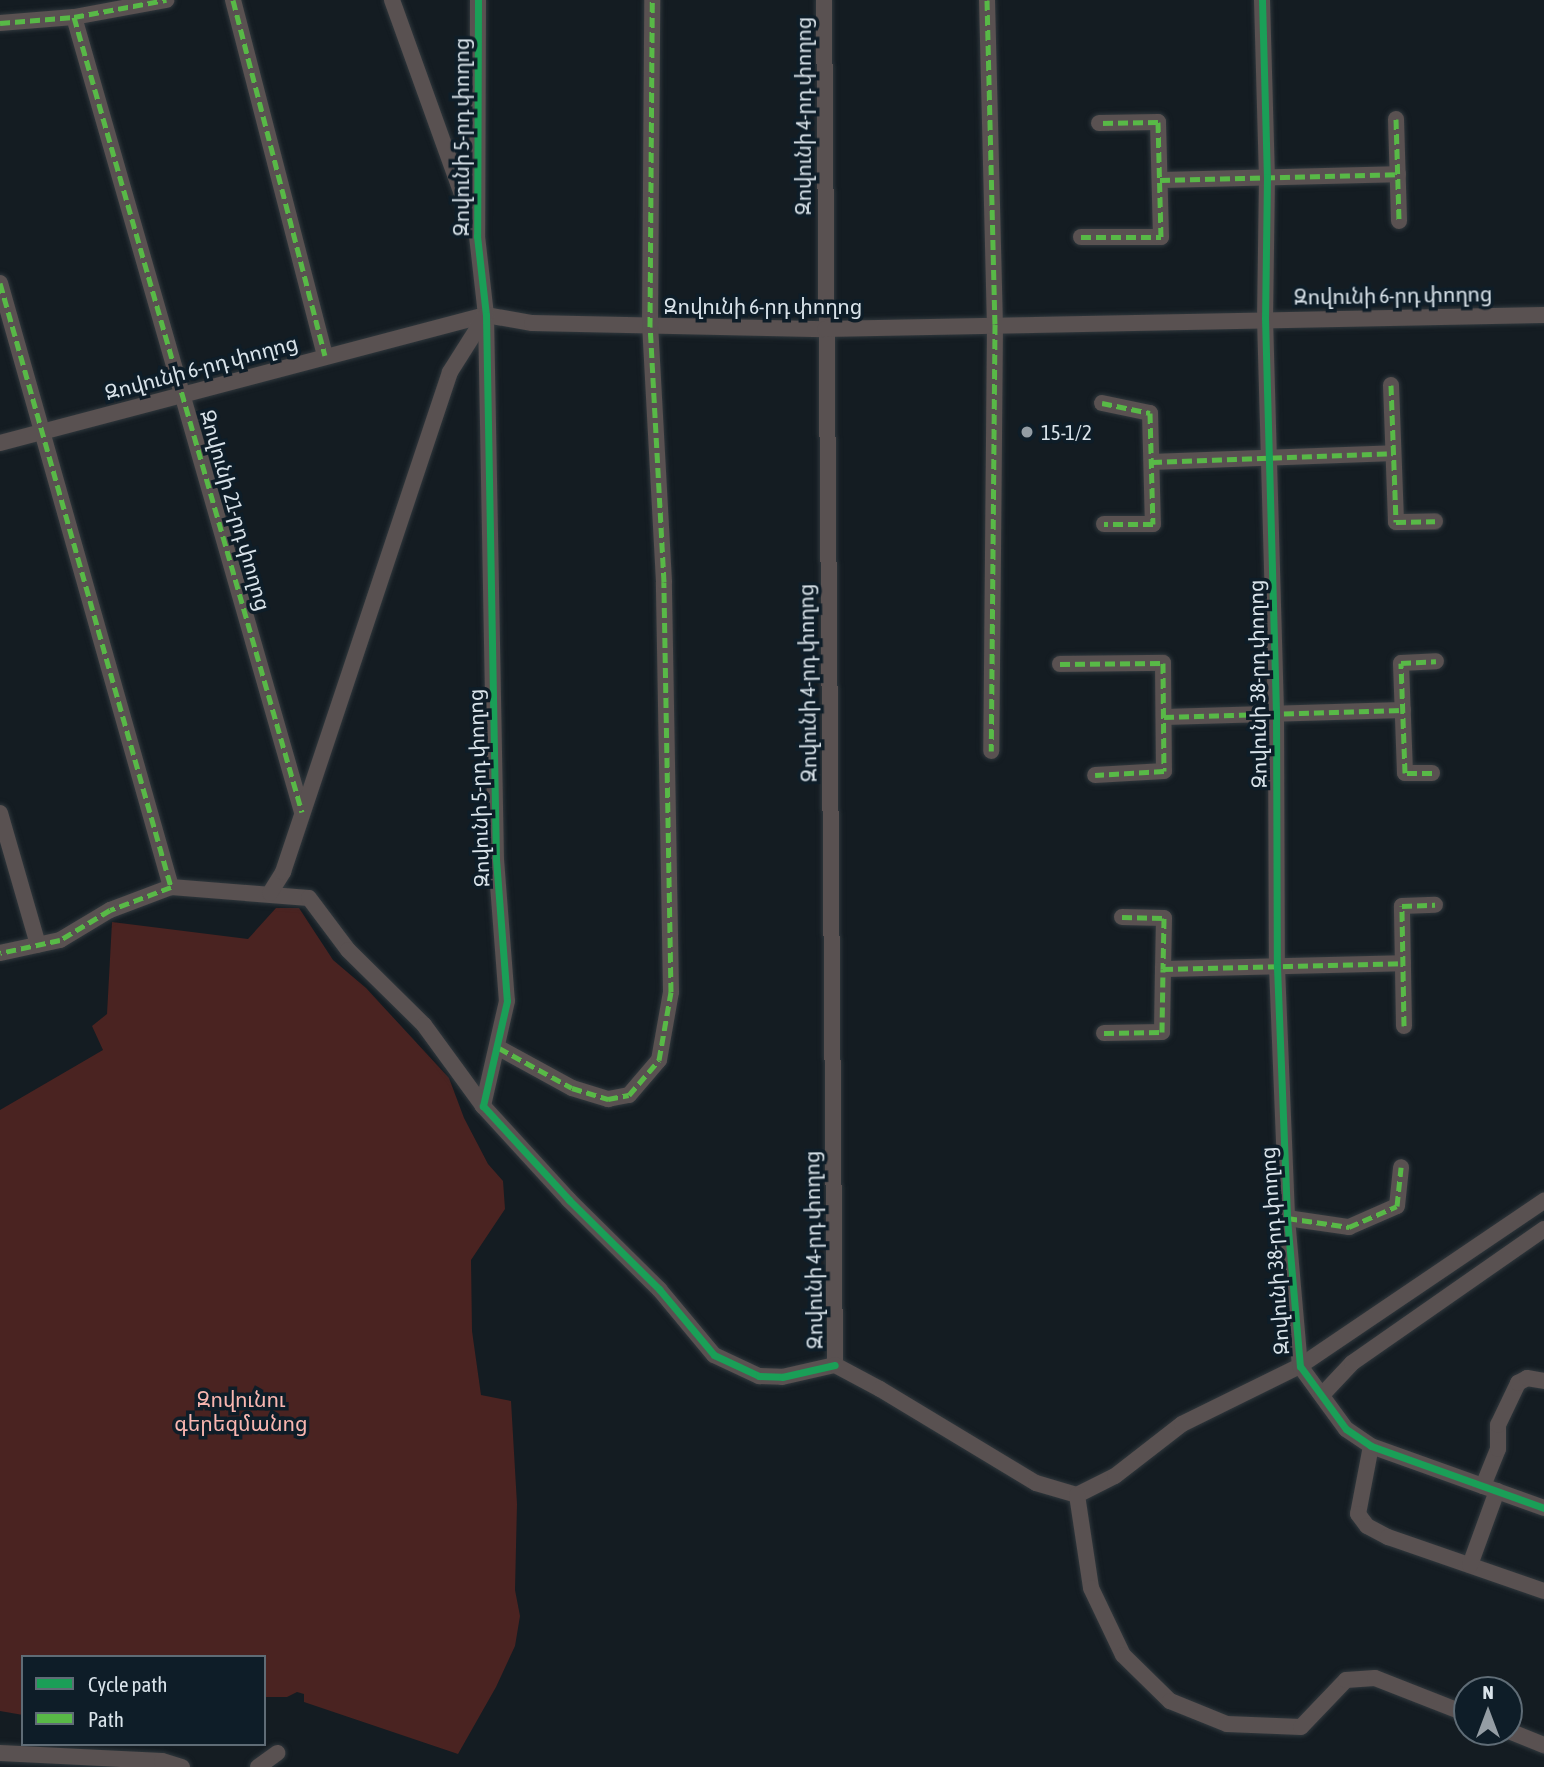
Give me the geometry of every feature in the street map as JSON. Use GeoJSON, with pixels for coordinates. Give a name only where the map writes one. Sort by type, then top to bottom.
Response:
{"type":"FeatureCollection","features":[{"type":"Feature","properties":{"kind":"street"},"geometry":{"type":"LineString","coordinates":[[0,23],[74,17],[95,6],[166,0]]}},
{"type":"Feature","properties":{"kind":"street"},"geometry":{"type":"LineString","coordinates":[[233,0],[325,355]]}},
{"type":"Feature","properties":{"kind":"street"},"geometry":{"type":"LineString","coordinates":[[392,0],[477,236]]}},
{"type":"Feature","properties":{"kind":"street","name":"Զովունի 5-րդ փողոց"},"geometry":{"type":"LineString","coordinates":[[478,0],[477,236],[486,315],[496,859],[507,1001],[499,1048],[483,1106]]}},
{"type":"Feature","properties":{"kind":"street"},"geometry":{"type":"LineString","coordinates":[[499,1048],[572,1088],[608,1099],[629,1095],[659,1060],[663,1047],[671,992],[671,931],[664,582],[650,327],[652,0]]}},
{"type":"Feature","properties":{"kind":"street","name":"Զովունի 4-րդ փողոց"},"geometry":{"type":"LineString","coordinates":[[824,0],[835,1365]]}},
{"type":"Feature","properties":{"kind":"street"},"geometry":{"type":"LineString","coordinates":[[987,0],[995,324],[991,751]]}},
{"type":"Feature","properties":{"kind":"street","name":"Զովունի 38-րդ փողոց"},"geometry":{"type":"LineString","coordinates":[[1262,0],[1267,177],[1265,318],[1276,712],[1277,967],[1287,1218],[1300,1366]]}},
{"type":"Feature","properties":{"kind":"street","name":"Զովունի 21-րդ փողոց"},"geometry":{"type":"LineString","coordinates":[[74,17],[302,812]]}},
{"type":"Feature","properties":{"kind":"street"},"geometry":{"type":"LineString","coordinates":[[1396,119],[1399,221]]}},
{"type":"Feature","properties":{"kind":"street"},"geometry":{"type":"LineString","coordinates":[[1081,237],[1161,237],[1157,122],[1099,122]]}},
{"type":"Feature","properties":{"kind":"street"},"geometry":{"type":"LineString","coordinates":[[1160,180],[1398,174]]}},
{"type":"Feature","properties":{"kind":"street"},"geometry":{"type":"LineString","coordinates":[[0,283],[171,887]]}},
{"type":"Feature","properties":{"kind":"street","name":"Զովունի 6-րդ փողոց"},"geometry":{"type":"LineString","coordinates":[[0,443],[325,355],[486,315],[532,323],[825,329],[1544,314]]}},
{"type":"Feature","properties":{"kind":"street"},"geometry":{"type":"LineString","coordinates":[[270,892],[283,872],[450,372],[486,315]]}},
{"type":"Feature","properties":{"kind":"street"},"geometry":{"type":"LineString","coordinates":[[1391,385],[1396,522],[1435,521]]}},
{"type":"Feature","properties":{"kind":"street"},"geometry":{"type":"LineString","coordinates":[[1102,403],[1150,414],[1152,462],[1153,524],[1104,524]]}},
{"type":"Feature","properties":{"kind":"street"},"geometry":{"type":"LineString","coordinates":[[1152,462],[1393,453]]}},
{"type":"Feature","properties":{"kind":"street"},"geometry":{"type":"LineString","coordinates":[[1432,773],[1405,773],[1401,663],[1436,661]]}},
{"type":"Feature","properties":{"kind":"street"},"geometry":{"type":"LineString","coordinates":[[1060,664],[1163,663],[1164,771],[1095,775]]}},
{"type":"Feature","properties":{"kind":"street"},"geometry":{"type":"LineString","coordinates":[[1164,717],[1402,710]]}},
{"type":"Feature","properties":{"kind":"street"},"geometry":{"type":"LineString","coordinates":[[0,813],[38,945]]}},
{"type":"Feature","properties":{"kind":"street"},"geometry":{"type":"LineString","coordinates":[[0,953],[60,940],[110,910],[171,887],[270,892],[309,898],[348,950],[424,1026],[483,1106],[569,1200],[659,1289],[714,1355],[759,1376],[782,1377],[835,1365],[1036,1483],[1077,1495],[1115,1476],[1182,1424],[1300,1366],[1544,1201]]}},
{"type":"Feature","properties":{"kind":"street"},"geometry":{"type":"LineString","coordinates":[[1404,1026],[1402,906],[1435,905]]}},
{"type":"Feature","properties":{"kind":"street"},"geometry":{"type":"LineString","coordinates":[[1104,1033],[1163,1032],[1164,918],[1122,917]]}},
{"type":"Feature","properties":{"kind":"street"},"geometry":{"type":"LineString","coordinates":[[1163,969],[1403,963]]}},
{"type":"Feature","properties":{"kind":"street"},"geometry":{"type":"LineString","coordinates":[[1287,1218],[1349,1227],[1397,1206],[1401,1167]]}},
{"type":"Feature","properties":{"kind":"street"},"geometry":{"type":"LineString","coordinates":[[1322,1395],[1352,1363],[1544,1229]]}},
{"type":"Feature","properties":{"kind":"street"},"geometry":{"type":"LineString","coordinates":[[1300,1366],[1346,1429],[1371,1446],[1544,1508]]}},
{"type":"Feature","properties":{"kind":"street"},"geometry":{"type":"LineString","coordinates":[[1470,1565],[1498,1449],[1498,1425],[1518,1383],[1527,1378],[1544,1381]]}},
{"type":"Feature","properties":{"kind":"street"},"geometry":{"type":"LineString","coordinates":[[1371,1446],[1358,1514],[1367,1526],[1388,1536],[1544,1591]]}},
{"type":"Feature","properties":{"kind":"street"},"geometry":{"type":"LineString","coordinates":[[1077,1495],[1091,1588],[1123,1655],[1170,1701],[1227,1724],[1301,1727],[1346,1681],[1375,1678],[1453,1709]]}},
{"type":"Feature","properties":{"kind":"street"},"geometry":{"type":"LineString","coordinates":[[1523,1737],[1544,1745]]}},
{"type":"Feature","properties":{"kind":"street"},"geometry":{"type":"LineString","coordinates":[[0,1752],[163,1761],[182,1767]]}},
{"type":"Feature","properties":{"kind":"street"},"geometry":{"type":"LineString","coordinates":[[258,1767],[277,1754]]}},
{"type":"Feature","properties":{"kind":"green space","name":"Զովունու գերեզմանոց"},"geometry":{"type":"Polygon","coordinates":[[[276,908],[299,908],[333,960],[366,988],[449,1078],[464,1118],[488,1164],[503,1181],[505,1209],[471,1260],[472,1331],[481,1395],[511,1401],[517,1504],[515,1590],[520,1616],[515,1646],[496,1687],[458,1754],[304,1702],[304,1694],[297,1692],[287,1697],[266,1697],[266,1655],[21,1655],[21,1715],[0,1711],[0,1110],[103,1050],[92,1026],[107,1014],[112,922],[248,939],[276,908]]]}},
{"type":"Feature","properties":{"kind":"marked path"},"geometry":{"type":"LineString","coordinates":[[0,23],[74,17],[166,0]]}},
{"type":"Feature","properties":{"kind":"marked path"},"geometry":{"type":"LineString","coordinates":[[233,0],[325,355]]}},
{"type":"Feature","properties":{"kind":"marked path"},"geometry":{"type":"LineString","coordinates":[[499,1048],[572,1088],[608,1099],[629,1095],[659,1060],[671,992],[664,582],[650,327],[652,0]]}},
{"type":"Feature","properties":{"kind":"marked path"},"geometry":{"type":"LineString","coordinates":[[987,0],[995,324],[991,751]]}},
{"type":"Feature","properties":{"kind":"marked path"},"geometry":{"type":"LineString","coordinates":[[74,17],[302,812]]}},
{"type":"Feature","properties":{"kind":"marked path"},"geometry":{"type":"LineString","coordinates":[[1396,119],[1399,221]]}},
{"type":"Feature","properties":{"kind":"marked path"},"geometry":{"type":"LineString","coordinates":[[1081,237],[1161,237],[1158,122],[1099,123]]}},
{"type":"Feature","properties":{"kind":"marked path"},"geometry":{"type":"LineString","coordinates":[[1160,180],[1398,174]]}},
{"type":"Feature","properties":{"kind":"marked path"},"geometry":{"type":"LineString","coordinates":[[0,283],[171,887],[110,910],[60,940],[0,953]]}},
{"type":"Feature","properties":{"kind":"marked path"},"geometry":{"type":"LineString","coordinates":[[1391,385],[1396,522],[1435,521]]}},
{"type":"Feature","properties":{"kind":"marked path"},"geometry":{"type":"LineString","coordinates":[[1102,403],[1150,413],[1153,524],[1104,524]]}},
{"type":"Feature","properties":{"kind":"marked path"},"geometry":{"type":"LineString","coordinates":[[1152,462],[1393,453]]}},
{"type":"Feature","properties":{"kind":"marked path"},"geometry":{"type":"LineString","coordinates":[[1432,773],[1405,773],[1401,663],[1436,661]]}},
{"type":"Feature","properties":{"kind":"marked path"},"geometry":{"type":"LineString","coordinates":[[1060,664],[1163,663],[1164,771],[1095,775]]}},
{"type":"Feature","properties":{"kind":"marked path"},"geometry":{"type":"LineString","coordinates":[[1164,717],[1403,710]]}},
{"type":"Feature","properties":{"kind":"marked path"},"geometry":{"type":"LineString","coordinates":[[1404,1026],[1402,906],[1435,905]]}},
{"type":"Feature","properties":{"kind":"marked path"},"geometry":{"type":"LineString","coordinates":[[1122,917],[1164,918],[1163,969],[1403,963]]}},
{"type":"Feature","properties":{"kind":"marked path"},"geometry":{"type":"LineString","coordinates":[[1104,1033],[1162,1032],[1163,969]]}},
{"type":"Feature","properties":{"kind":"marked path"},"geometry":{"type":"LineString","coordinates":[[1287,1218],[1349,1227],[1397,1206],[1401,1167]]}},
{"type":"Feature","properties":{"kind":"cycle path"},"geometry":{"type":"LineString","coordinates":[[478,0],[477,236],[486,315],[496,859],[507,1001],[483,1106],[569,1200],[659,1289],[714,1355],[759,1376],[782,1377],[835,1365]]}},
{"type":"Feature","properties":{"kind":"cycle path"},"geometry":{"type":"LineString","coordinates":[[1262,0],[1267,177],[1265,318],[1276,712],[1277,967],[1287,1218],[1300,1366],[1346,1429],[1371,1446],[1544,1508]]}},
{"type":"Feature","properties":{"kind":"place","name":"15-1/2"},"geometry":{"type":"Point","coordinates":[1027,432]}}]}
